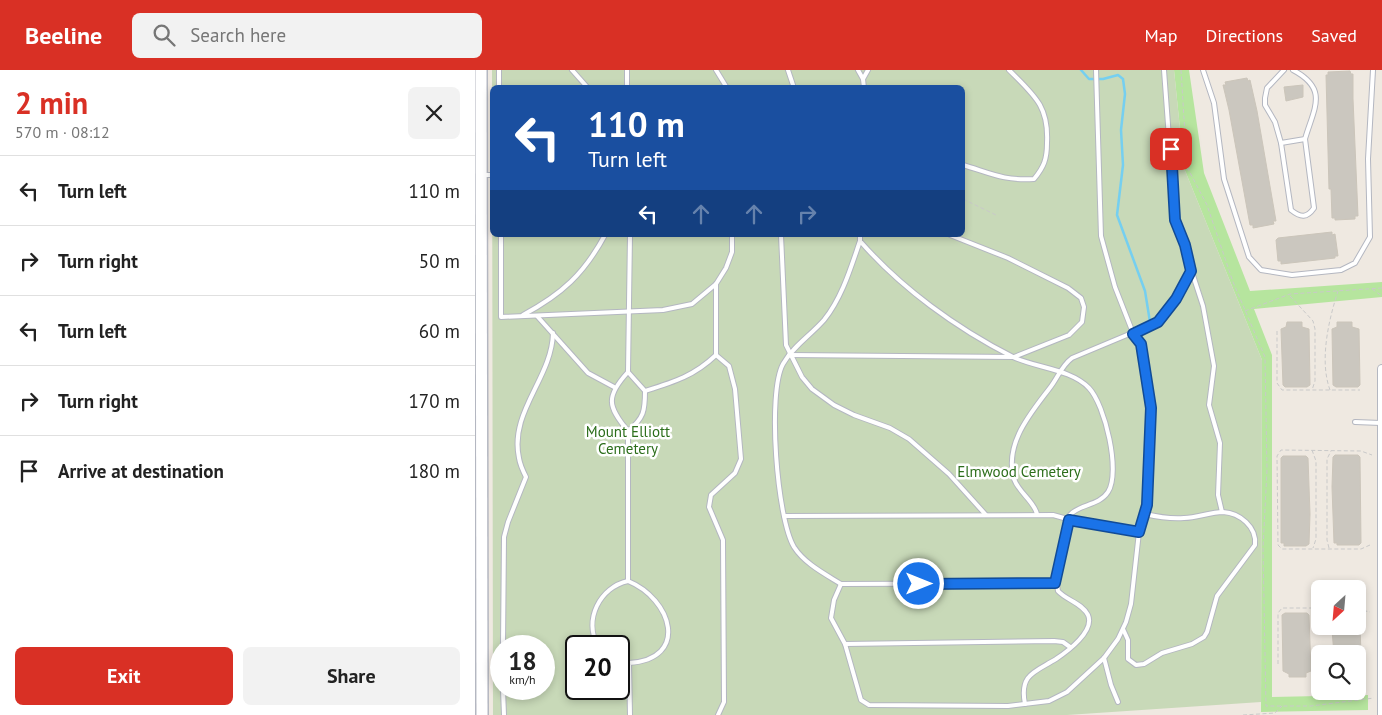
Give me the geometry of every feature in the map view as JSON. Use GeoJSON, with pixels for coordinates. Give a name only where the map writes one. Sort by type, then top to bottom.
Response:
{"type":"FeatureCollection","features":[{"type":"Feature","properties":{"kind":"main road"},"geometry":{"type":"LineString","coordinates":[[481,70],[478,156],[487,175],[478,453],[478,574],[482,715]]}},
{"type":"Feature","properties":{"kind":"street"},"geometry":{"type":"LineString","coordinates":[[1382,369],[1382,715]]}},
{"type":"Feature","properties":{"kind":"lane"},"geometry":{"type":"LineString","coordinates":[[499,70],[499,85]]}},
{"type":"Feature","properties":{"kind":"lane"},"geometry":{"type":"LineString","coordinates":[[572,70],[585,85]]}},
{"type":"Feature","properties":{"kind":"lane"},"geometry":{"type":"LineString","coordinates":[[627,70],[627,85]]}},
{"type":"Feature","properties":{"kind":"lane"},"geometry":{"type":"LineString","coordinates":[[716,70],[725,85]]}},
{"type":"Feature","properties":{"kind":"lane"},"geometry":{"type":"LineString","coordinates":[[788,70],[793,85]]}},
{"type":"Feature","properties":{"kind":"lane"},"geometry":{"type":"LineString","coordinates":[[858,70],[864,85]]}},
{"type":"Feature","properties":{"kind":"lane"},"geometry":{"type":"LineString","coordinates":[[863,79],[868,70]]}},
{"type":"Feature","properties":{"kind":"lane"},"geometry":{"type":"LineString","coordinates":[[965,166],[1002,179],[1018,180],[1034,179],[1042,170],[1047,158],[1048,126],[1046,115],[1036,97],[1009,70]]}},
{"type":"Feature","properties":{"kind":"lane"},"geometry":{"type":"LineString","coordinates":[[841,584],[834,600],[831,618],[845,644],[861,700],[869,705],[1008,706],[1043,703],[1059,697],[1104,658],[1123,629],[1131,604],[1139,532],[1145,514],[1151,408],[1141,344],[1133,334],[1115,287],[1101,236],[1096,70]]}},
{"type":"Feature","properties":{"kind":"lane"},"geometry":{"type":"LineString","coordinates":[[1164,70],[1175,220],[1185,245],[1191,271],[1203,306],[1214,366],[1209,405],[1220,443],[1218,496],[1221,512]]}},
{"type":"Feature","properties":{"kind":"lane"},"geometry":{"type":"LineString","coordinates":[[1203,70],[1214,103],[1224,180],[1249,257],[1261,270],[1292,275],[1326,273],[1355,263],[1370,237],[1368,158],[1373,70]]}},
{"type":"Feature","properties":{"kind":"lane"},"geometry":{"type":"LineString","coordinates":[[1284,70],[1267,88],[1265,105],[1275,122],[1281,143],[1291,210],[1302,217],[1306,216],[1314,208],[1305,139],[1318,96],[1313,84],[1293,70]]}},
{"type":"Feature","properties":{"kind":"lane"},"geometry":{"type":"LineString","coordinates":[[1281,143],[1305,139]]}},
{"type":"Feature","properties":{"kind":"lane"},"geometry":{"type":"LineString","coordinates":[[501,237],[501,317],[663,310],[693,304],[716,284],[729,260],[732,237]]}},
{"type":"Feature","properties":{"kind":"lane"},"geometry":{"type":"LineString","coordinates":[[520,317],[550,301],[575,280],[586,267],[604,237]]}},
{"type":"Feature","properties":{"kind":"lane"},"geometry":{"type":"LineString","coordinates":[[628,580],[629,430],[615,415],[612,400],[614,388],[628,372],[631,312],[630,237]]}},
{"type":"Feature","properties":{"kind":"lane"},"geometry":{"type":"LineString","coordinates":[[781,237],[785,339],[789,355],[802,376],[819,395],[849,412],[903,434],[949,474],[985,516]]}},
{"type":"Feature","properties":{"kind":"lane"},"geometry":{"type":"LineString","coordinates":[[860,237],[849,274],[829,312],[789,355],[780,374],[776,410],[777,475],[784,516],[794,547],[815,568],[841,584],[1055,583]]}},
{"type":"Feature","properties":{"kind":"lane"},"geometry":{"type":"LineString","coordinates":[[789,355],[1014,357],[1069,335],[1081,322],[1084,307],[1081,298],[1068,288],[1041,273],[955,237]]}},
{"type":"Feature","properties":{"kind":"lane"},"geometry":{"type":"LineString","coordinates":[[860,241],[880,264],[932,307],[1014,357],[1083,383],[1092,392],[1107,429],[1113,467],[1113,482],[1105,496],[1096,503],[1074,511],[1069,520],[1055,583],[1061,595],[1082,608],[1089,618],[1087,632],[1058,658],[1041,666],[1029,676],[1023,691],[1025,704]]}},
{"type":"Feature","properties":{"kind":"lane"},"geometry":{"type":"LineString","coordinates":[[1037,514],[1016,484],[1012,466],[1017,437],[1024,424],[1058,373],[1069,361],[1083,352],[1133,334],[1158,322],[1176,299],[1191,271]]}},
{"type":"Feature","properties":{"kind":"lane"},"geometry":{"type":"LineString","coordinates":[[645,391],[679,380],[700,370],[716,355],[716,284]]}},
{"type":"Feature","properties":{"kind":"lane"},"geometry":{"type":"LineString","coordinates":[[537,316],[588,374],[614,388]]}},
{"type":"Feature","properties":{"kind":"lane"},"geometry":{"type":"LineString","coordinates":[[503,635],[504,537],[507,522],[524,485],[525,477],[519,459],[519,428],[527,404],[549,360],[553,333]]}},
{"type":"Feature","properties":{"kind":"lane"},"geometry":{"type":"LineString","coordinates":[[716,355],[729,366],[735,389],[741,459],[735,473],[711,495],[709,507],[723,540],[724,702],[718,715]]}},
{"type":"Feature","properties":{"kind":"lane"},"geometry":{"type":"LineString","coordinates":[[628,372],[645,391],[645,406],[640,420],[629,430]]}},
{"type":"Feature","properties":{"kind":"lane"},"geometry":{"type":"LineString","coordinates":[[1355,422],[1381,423]]}},
{"type":"Feature","properties":{"kind":"lane"},"geometry":{"type":"LineString","coordinates":[[1123,629],[1127,640],[1128,659],[1136,665],[1144,664],[1170,649],[1197,642],[1206,635],[1217,596],[1255,545],[1253,532],[1247,523],[1234,515],[1221,512],[1182,518],[1145,514]]}},
{"type":"Feature","properties":{"kind":"lane"},"geometry":{"type":"LineString","coordinates":[[784,516],[985,516],[1037,514],[1053,515],[1069,520],[1139,532]]}},
{"type":"Feature","properties":{"kind":"lane"},"geometry":{"type":"LineString","coordinates":[[593,635],[591,624],[594,611],[615,584],[628,580],[643,587],[653,596],[667,616],[667,637],[663,648],[655,656],[646,662],[630,663]]}},
{"type":"Feature","properties":{"kind":"lane"},"geometry":{"type":"LineString","coordinates":[[845,644],[1054,640],[1063,642],[1070,647]]}},
{"type":"Feature","properties":{"kind":"lane"},"geometry":{"type":"LineString","coordinates":[[1104,658],[1111,685],[1118,702]]}},
{"type":"Feature","properties":{"kind":"lane"},"geometry":{"type":"LineString","coordinates":[[503,700],[504,715]]}},
{"type":"Feature","properties":{"kind":"lane"},"geometry":{"type":"LineString","coordinates":[[630,700],[630,715]]}},
{"type":"Feature","properties":{"kind":"path"},"geometry":{"type":"LineString","coordinates":[[1181,70],[1187,167],[1207,205],[1245,311],[1265,357],[1267,470],[1263,558],[1266,706],[1311,706],[1341,701],[1382,698]]}},
{"type":"Feature","properties":{"kind":"path"},"geometry":{"type":"LineString","coordinates":[[965,200],[996,215]]}},
{"type":"Feature","properties":{"kind":"path"},"geometry":{"type":"LineString","coordinates":[[1245,311],[1289,295],[1382,288]]}},
{"type":"Feature","properties":{"kind":"path"},"geometry":{"type":"LineString","coordinates":[[1371,289],[1382,296]]}},
{"type":"Feature","properties":{"kind":"path"},"geometry":{"type":"LineString","coordinates":[[1330,391],[1327,382],[1327,330],[1338,290]]}},
{"type":"Feature","properties":{"kind":"path"},"geometry":{"type":"LineString","coordinates":[[1289,295],[1313,321],[1315,329],[1315,381],[1312,391]]}},
{"type":"Feature","properties":{"kind":"path"},"geometry":{"type":"LineString","coordinates":[[1277,331],[1277,383],[1282,390],[1360,390]]}},
{"type":"Feature","properties":{"kind":"path"},"geometry":{"type":"LineString","coordinates":[[1370,545],[1361,548],[1283,549],[1277,545],[1277,456],[1281,450],[1361,450],[1372,455]]}},
{"type":"Feature","properties":{"kind":"path"},"geometry":{"type":"LineString","coordinates":[[1312,450],[1316,461],[1315,539],[1313,549]]}},
{"type":"Feature","properties":{"kind":"path"},"geometry":{"type":"LineString","coordinates":[[1329,549],[1327,540],[1327,459],[1331,450]]}},
{"type":"Feature","properties":{"kind":"path"},"geometry":{"type":"LineString","coordinates":[[1278,664],[1278,613],[1282,608],[1311,608]]}},
{"type":"Feature","properties":{"kind":"path"},"geometry":{"type":"LineString","coordinates":[[1366,611],[1370,612]]}},
{"type":"Feature","properties":{"kind":"path"},"geometry":{"type":"LineString","coordinates":[[1243,715],[1275,713],[1282,706]]}},
{"type":"Feature","properties":{"kind":"green space","name":"Elmwood Cemetery"},"geometry":{"type":"Polygon","coordinates":[[[492,70],[1174,70],[1184,168],[1262,360],[1261,702],[1067,715],[493,715],[493,700],[555,700],[555,635],[493,635],[492,237],[965,237],[965,85],[492,85],[492,70]]]}},
{"type":"Feature","properties":{"kind":"green space"},"geometry":{"type":"Polygon","coordinates":[[[1174,70],[1189,70],[1204,173],[1250,291],[1382,282],[1382,297],[1254,309],[1272,355],[1272,697],[1311,696],[1311,700],[1366,700],[1366,695],[1368,695],[1368,710],[1261,712],[1262,360],[1184,168],[1174,70]]]}},
{"type":"Feature","properties":{"kind":"building"},"geometry":{"type":"Polygon","coordinates":[[[1350,71],[1353,74],[1358,216],[1355,216],[1355,219],[1335,220],[1335,218],[1332,218],[1331,189],[1329,189],[1326,75],[1328,75],[1328,72],[1350,71]]]}},
{"type":"Feature","properties":{"kind":"building"},"geometry":{"type":"Polygon","coordinates":[[[1247,78],[1248,81],[1250,80],[1257,111],[1276,221],[1273,221],[1274,224],[1253,228],[1253,225],[1250,225],[1223,85],[1226,85],[1225,82],[1247,78]]]}},
{"type":"Feature","properties":{"kind":"building"},"geometry":{"type":"Polygon","coordinates":[[[1303,85],[1303,97],[1286,101],[1284,87],[1303,85]]]}},
{"type":"Feature","properties":{"kind":"building"},"geometry":{"type":"Polygon","coordinates":[[[1332,232],[1332,235],[1335,234],[1338,256],[1335,256],[1335,258],[1281,264],[1281,261],[1278,261],[1276,240],[1278,238],[1332,232]]]}},
{"type":"Feature","properties":{"kind":"building"},"geometry":{"type":"Polygon","coordinates":[[[1287,322],[1302,322],[1302,327],[1309,329],[1310,385],[1307,387],[1285,387],[1283,385],[1281,329],[1286,327],[1287,322]]]}},
{"type":"Feature","properties":{"kind":"building"},"geometry":{"type":"Polygon","coordinates":[[[1337,322],[1352,322],[1352,327],[1359,329],[1360,385],[1358,387],[1336,387],[1333,385],[1332,329],[1337,327],[1337,322]]]}},
{"type":"Feature","properties":{"kind":"building"},"geometry":{"type":"Polygon","coordinates":[[[1335,455],[1358,455],[1360,457],[1361,543],[1359,545],[1337,545],[1337,543],[1334,543],[1332,487],[1333,457],[1335,455]]]}},
{"type":"Feature","properties":{"kind":"building"},"geometry":{"type":"Polygon","coordinates":[[[1283,456],[1306,456],[1308,458],[1310,514],[1309,544],[1306,546],[1284,546],[1284,543],[1281,543],[1281,458],[1283,456]]]}},
{"type":"Feature","properties":{"kind":"building"},"geometry":{"type":"Polygon","coordinates":[[[1285,613],[1307,613],[1309,615],[1311,671],[1306,673],[1306,677],[1289,677],[1289,674],[1283,671],[1282,615],[1285,613]]]}},
{"type":"Feature","properties":{"kind":"building"},"geometry":{"type":"Polygon","coordinates":[[[1332,635],[1360,635],[1361,645],[1333,645],[1332,635]]]}},
{"type":"Feature","properties":{"kind":"waterway"},"geometry":{"type":"LineString","coordinates":[[1081,70],[1089,79],[1103,79],[1118,75],[1123,79],[1125,94],[1121,130],[1123,165],[1117,215],[1145,291],[1150,322]]}},
{"type":"Feature","properties":{"kind":"route"},"geometry":{"type":"LineString","coordinates":[[919,584],[1055,583],[1069,520],[1089,525],[1139,532],[1147,505],[1151,408],[1148,376],[1141,344],[1133,334],[1158,322],[1176,299],[1191,271],[1185,245],[1175,220],[1171,149]]}},
{"type":"Feature","properties":{"kind":"park label","name":"Mount Elliott Cemetery"},"geometry":{"type":"Point","coordinates":[628,440]}}]}
